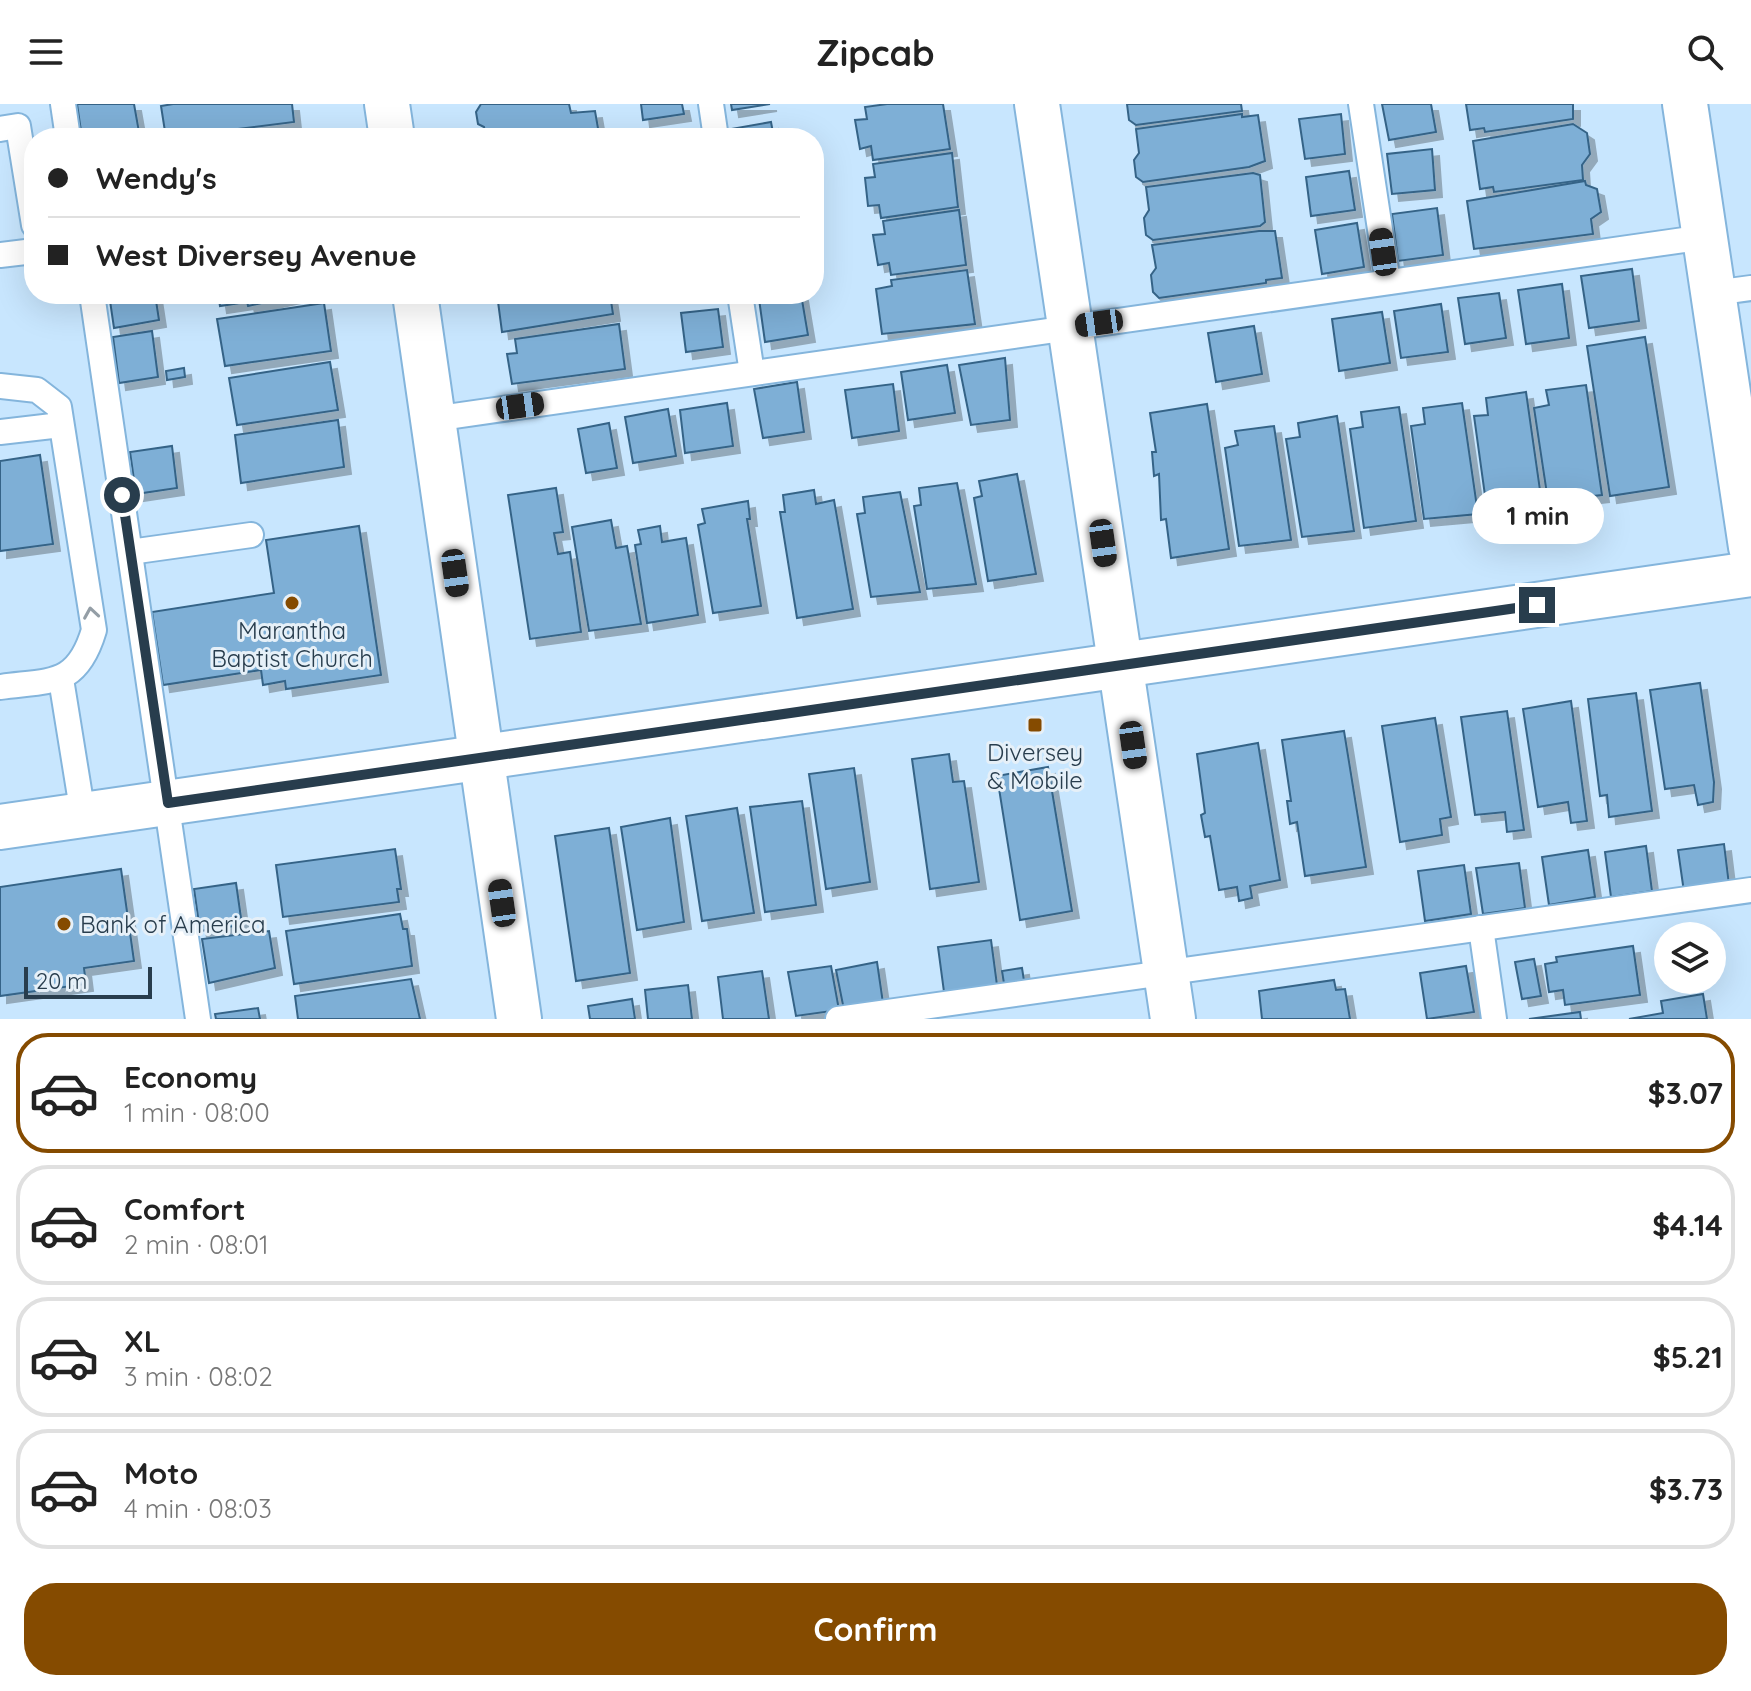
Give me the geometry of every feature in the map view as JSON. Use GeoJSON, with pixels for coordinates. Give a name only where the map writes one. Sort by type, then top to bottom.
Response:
{"type":"FeatureCollection","features":[{"type":"Feature","properties":{"kind":"street"},"geometry":{"type":"LineString","coordinates":[[387,104],[391,128]]}},
{"type":"Feature","properties":{"kind":"street"},"geometry":{"type":"LineString","coordinates":[[1037,104],[1173,1019]]}},
{"type":"Feature","properties":{"kind":"street"},"geometry":{"type":"LineString","coordinates":[[1685,104],[1705,237],[1732,291],[1751,547]]}},
{"type":"Feature","properties":{"kind":"street"},"geometry":{"type":"LineString","coordinates":[[416,304],[519,1019]]}},
{"type":"Feature","properties":{"kind":"street"},"geometry":{"type":"LineString","coordinates":[[0,827],[1751,574]]}},
{"type":"Feature","properties":{"kind":"lane"},"geometry":{"type":"LineString","coordinates":[[63,104],[67,128]]}},
{"type":"Feature","properties":{"kind":"lane"},"geometry":{"type":"LineString","coordinates":[[711,104],[715,128]]}},
{"type":"Feature","properties":{"kind":"lane"},"geometry":{"type":"LineString","coordinates":[[1361,104],[1388,282]]}},
{"type":"Feature","properties":{"kind":"lane"},"geometry":{"type":"LineString","coordinates":[[0,129],[18,126],[24,163]]}},
{"type":"Feature","properties":{"kind":"lane"},"geometry":{"type":"LineString","coordinates":[[433,419],[1705,237]]}},
{"type":"Feature","properties":{"kind":"lane"},"geometry":{"type":"LineString","coordinates":[[0,255],[24,252]]}},
{"type":"Feature","properties":{"kind":"lane"},"geometry":{"type":"LineString","coordinates":[[93,304],[198,1019]]}},
{"type":"Feature","properties":{"kind":"lane"},"geometry":{"type":"LineString","coordinates":[[742,304],[752,373]]}},
{"type":"Feature","properties":{"kind":"lane"},"geometry":{"type":"LineString","coordinates":[[0,386],[37,390],[59,407],[94,630],[86,657],[61,679],[0,687]]}},
{"type":"Feature","properties":{"kind":"lane"},"geometry":{"type":"LineString","coordinates":[[0,432],[61,425]]}},
{"type":"Feature","properties":{"kind":"lane"},"geometry":{"type":"LineString","coordinates":[[130,552],[251,535]]}},
{"type":"Feature","properties":{"kind":"lane"},"geometry":{"type":"LineString","coordinates":[[61,679],[83,815]]}},
{"type":"Feature","properties":{"kind":"lane"},"geometry":{"type":"LineString","coordinates":[[838,1019],[1751,890]]}},
{"type":"Feature","properties":{"kind":"lane"},"geometry":{"type":"LineString","coordinates":[[1481,928],[1494,1019]]}},
{"type":"Feature","properties":{"kind":"building"},"geometry":{"type":"Polygon","coordinates":[[[77,104],[134,104],[138,128],[81,128],[77,104]]]}},
{"type":"Feature","properties":{"kind":"building"},"geometry":{"type":"Polygon","coordinates":[[[292,104],[294,122],[246,128],[164,128],[161,106],[292,104]]]}},
{"type":"Feature","properties":{"kind":"building"},"geometry":{"type":"Polygon","coordinates":[[[481,104],[569,104],[571,113],[595,111],[598,128],[484,128],[478,124],[476,112],[481,104]]]}},
{"type":"Feature","properties":{"kind":"building"},"geometry":{"type":"Polygon","coordinates":[[[641,104],[682,104],[684,114],[643,120],[641,104]]]}},
{"type":"Feature","properties":{"kind":"building"},"geometry":{"type":"Polygon","coordinates":[[[731,104],[770,104],[732,110],[731,104]]]}},
{"type":"Feature","properties":{"kind":"building"},"geometry":{"type":"Polygon","coordinates":[[[943,104],[950,149],[873,160],[871,146],[860,149],[855,120],[867,119],[865,107],[943,104]]]}},
{"type":"Feature","properties":{"kind":"building"},"geometry":{"type":"Polygon","coordinates":[[[1127,104],[1241,104],[1242,111],[1136,125],[1129,120],[1127,104]]]}},
{"type":"Feature","properties":{"kind":"building"},"geometry":{"type":"Polygon","coordinates":[[[1382,104],[1431,104],[1436,132],[1389,140],[1382,104]]]}},
{"type":"Feature","properties":{"kind":"building"},"geometry":{"type":"Polygon","coordinates":[[[1466,104],[1573,104],[1573,119],[1485,132],[1484,128],[1470,130],[1466,104]]]}},
{"type":"Feature","properties":{"kind":"building"},"geometry":{"type":"Polygon","coordinates":[[[1242,114],[1242,117],[1258,115],[1265,161],[1249,167],[1143,182],[1136,177],[1134,160],[1139,153],[1136,129],[1242,114]]]}},
{"type":"Feature","properties":{"kind":"building"},"geometry":{"type":"Polygon","coordinates":[[[1341,114],[1345,154],[1305,159],[1299,119],[1341,114]]]}},
{"type":"Feature","properties":{"kind":"building"},"geometry":{"type":"Polygon","coordinates":[[[771,122],[772,128],[737,128],[771,122]]]}},
{"type":"Feature","properties":{"kind":"building"},"geometry":{"type":"Polygon","coordinates":[[[1573,124],[1587,133],[1590,154],[1582,165],[1583,180],[1494,192],[1493,187],[1480,189],[1473,141],[1573,124]]]}},
{"type":"Feature","properties":{"kind":"building"},"geometry":{"type":"Polygon","coordinates":[[[1432,149],[1435,190],[1392,194],[1387,154],[1432,149]]]}},
{"type":"Feature","properties":{"kind":"building"},"geometry":{"type":"Polygon","coordinates":[[[952,153],[958,207],[881,218],[879,205],[868,206],[865,178],[875,177],[873,164],[952,153]]]}},
{"type":"Feature","properties":{"kind":"building"},"geometry":{"type":"Polygon","coordinates":[[[1349,171],[1355,210],[1311,216],[1306,177],[1349,171]]]}},
{"type":"Feature","properties":{"kind":"building"},"geometry":{"type":"Polygon","coordinates":[[[1253,173],[1260,175],[1265,222],[1260,226],[1153,240],[1146,235],[1144,218],[1149,210],[1146,187],[1253,173]]]}},
{"type":"Feature","properties":{"kind":"building"},"geometry":{"type":"Polygon","coordinates":[[[1585,181],[1586,185],[1597,189],[1601,212],[1591,219],[1593,234],[1474,249],[1467,201],[1585,181]]]}},
{"type":"Feature","properties":{"kind":"building"},"geometry":{"type":"Polygon","coordinates":[[[1437,208],[1443,255],[1398,261],[1392,214],[1437,208]]]}},
{"type":"Feature","properties":{"kind":"building"},"geometry":{"type":"Polygon","coordinates":[[[959,210],[966,265],[891,275],[889,263],[878,265],[873,235],[885,234],[883,221],[959,210]]]}},
{"type":"Feature","properties":{"kind":"building"},"geometry":{"type":"Polygon","coordinates":[[[1357,223],[1364,267],[1322,274],[1315,230],[1357,223]]]}},
{"type":"Feature","properties":{"kind":"building"},"geometry":{"type":"Polygon","coordinates":[[[1275,231],[1282,278],[1159,298],[1153,292],[1151,275],[1156,268],[1152,245],[1275,231]]]}},
{"type":"Feature","properties":{"kind":"building"},"geometry":{"type":"Polygon","coordinates":[[[1632,269],[1639,321],[1589,328],[1581,276],[1632,269]]]}},
{"type":"Feature","properties":{"kind":"building"},"geometry":{"type":"Polygon","coordinates":[[[967,270],[975,324],[882,334],[876,289],[892,286],[891,280],[967,270]]]}},
{"type":"Feature","properties":{"kind":"building"},"geometry":{"type":"Polygon","coordinates":[[[1562,284],[1569,338],[1526,344],[1518,290],[1562,284]]]}},
{"type":"Feature","properties":{"kind":"building"},"geometry":{"type":"Polygon","coordinates":[[[1499,293],[1506,338],[1465,344],[1458,298],[1499,293]]]}},
{"type":"Feature","properties":{"kind":"building"},"geometry":{"type":"Polygon","coordinates":[[[110,304],[157,304],[159,320],[114,328],[110,304]]]}},
{"type":"Feature","properties":{"kind":"building"},"geometry":{"type":"Polygon","coordinates":[[[324,304],[331,351],[225,366],[217,319],[324,304]]]}},
{"type":"Feature","properties":{"kind":"building"},"geometry":{"type":"Polygon","coordinates":[[[498,304],[612,304],[613,314],[502,332],[498,304]]]}},
{"type":"Feature","properties":{"kind":"building"},"geometry":{"type":"Polygon","coordinates":[[[760,304],[803,304],[808,335],[765,342],[760,304]]]}},
{"type":"Feature","properties":{"kind":"building"},"geometry":{"type":"Polygon","coordinates":[[[1441,304],[1448,352],[1401,358],[1394,311],[1441,304]]]}},
{"type":"Feature","properties":{"kind":"building"},"geometry":{"type":"Polygon","coordinates":[[[718,309],[723,347],[686,352],[681,313],[718,309]]]}},
{"type":"Feature","properties":{"kind":"building"},"geometry":{"type":"Polygon","coordinates":[[[1382,312],[1390,363],[1339,371],[1332,319],[1382,312]]]}},
{"type":"Feature","properties":{"kind":"building"},"geometry":{"type":"Polygon","coordinates":[[[619,324],[625,369],[512,384],[507,354],[517,353],[515,339],[619,324]]]}},
{"type":"Feature","properties":{"kind":"building"},"geometry":{"type":"Polygon","coordinates":[[[1254,326],[1262,374],[1216,382],[1208,333],[1254,326]]]}},
{"type":"Feature","properties":{"kind":"building"},"geometry":{"type":"Polygon","coordinates":[[[152,331],[158,377],[119,383],[113,337],[152,331]]]}},
{"type":"Feature","properties":{"kind":"building"},"geometry":{"type":"Polygon","coordinates":[[[1645,337],[1669,487],[1610,496],[1587,346],[1645,337]]]}},
{"type":"Feature","properties":{"kind":"building"},"geometry":{"type":"Polygon","coordinates":[[[1005,358],[1010,420],[971,425],[959,365],[1005,358]]]}},
{"type":"Feature","properties":{"kind":"building"},"geometry":{"type":"Polygon","coordinates":[[[330,362],[338,410],[237,425],[229,378],[330,362]]]}},
{"type":"Feature","properties":{"kind":"building"},"geometry":{"type":"Polygon","coordinates":[[[947,365],[955,413],[908,420],[901,372],[947,365]]]}},
{"type":"Feature","properties":{"kind":"building"},"geometry":{"type":"Polygon","coordinates":[[[184,368],[185,377],[167,380],[166,371],[184,368]]]}},
{"type":"Feature","properties":{"kind":"building"},"geometry":{"type":"Polygon","coordinates":[[[797,382],[804,432],[763,438],[754,389],[797,382]]]}},
{"type":"Feature","properties":{"kind":"building"},"geometry":{"type":"Polygon","coordinates":[[[893,384],[899,431],[852,438],[845,390],[893,384]]]}},
{"type":"Feature","properties":{"kind":"building"},"geometry":{"type":"Polygon","coordinates":[[[1586,385],[1602,495],[1548,501],[1534,408],[1549,405],[1546,390],[1586,385]]]}},
{"type":"Feature","properties":{"kind":"building"},"geometry":{"type":"Polygon","coordinates":[[[1526,392],[1542,504],[1487,510],[1474,416],[1488,415],[1486,398],[1526,392]]]}},
{"type":"Feature","properties":{"kind":"building"},"geometry":{"type":"Polygon","coordinates":[[[727,403],[733,446],[685,453],[680,410],[727,403]]]}},
{"type":"Feature","properties":{"kind":"building"},"geometry":{"type":"Polygon","coordinates":[[[1462,403],[1478,514],[1424,519],[1411,426],[1425,424],[1423,408],[1462,403]]]}},
{"type":"Feature","properties":{"kind":"building"},"geometry":{"type":"Polygon","coordinates":[[[1207,404],[1229,549],[1171,558],[1166,519],[1161,520],[1159,474],[1154,476],[1152,452],[1156,452],[1150,413],[1207,404]]]}},
{"type":"Feature","properties":{"kind":"building"},"geometry":{"type":"Polygon","coordinates":[[[1399,407],[1416,521],[1364,528],[1350,429],[1363,427],[1361,412],[1399,407]]]}},
{"type":"Feature","properties":{"kind":"building"},"geometry":{"type":"Polygon","coordinates":[[[668,409],[676,456],[633,463],[625,417],[668,409]]]}},
{"type":"Feature","properties":{"kind":"building"},"geometry":{"type":"Polygon","coordinates":[[[1337,416],[1354,531],[1302,537],[1286,439],[1300,437],[1298,423],[1337,416]]]}},
{"type":"Feature","properties":{"kind":"building"},"geometry":{"type":"Polygon","coordinates":[[[338,420],[344,467],[241,483],[235,435],[338,420]]]}},
{"type":"Feature","properties":{"kind":"building"},"geometry":{"type":"Polygon","coordinates":[[[609,423],[617,468],[586,473],[578,429],[609,423]]]}},
{"type":"Feature","properties":{"kind":"building"},"geometry":{"type":"Polygon","coordinates":[[[1274,426],[1291,540],[1239,546],[1225,448],[1238,445],[1235,431],[1274,426]]]}},
{"type":"Feature","properties":{"kind":"building"},"geometry":{"type":"Polygon","coordinates":[[[172,446],[177,488],[136,494],[130,452],[172,446]]]}},
{"type":"Feature","properties":{"kind":"building"},"geometry":{"type":"Polygon","coordinates":[[[40,455],[53,544],[0,551],[0,461],[40,455]]]}},
{"type":"Feature","properties":{"kind":"building"},"geometry":{"type":"Polygon","coordinates":[[[1017,474],[1036,574],[988,581],[974,498],[982,496],[979,481],[1017,474]]]}},
{"type":"Feature","properties":{"kind":"building"},"geometry":{"type":"Polygon","coordinates":[[[957,483],[976,584],[927,589],[914,506],[921,505],[919,488],[957,483]]]}},
{"type":"Feature","properties":{"kind":"building"},"geometry":{"type":"Polygon","coordinates":[[[556,488],[563,532],[554,533],[558,554],[570,552],[581,632],[530,639],[508,495],[556,488]]]}},
{"type":"Feature","properties":{"kind":"building"},"geometry":{"type":"Polygon","coordinates":[[[814,490],[816,504],[834,500],[853,609],[797,618],[780,512],[785,512],[783,495],[814,490]]]}},
{"type":"Feature","properties":{"kind":"building"},"geometry":{"type":"Polygon","coordinates":[[[900,492],[920,592],[871,597],[857,514],[865,513],[863,497],[900,492]]]}},
{"type":"Feature","properties":{"kind":"building"},"geometry":{"type":"Polygon","coordinates":[[[748,501],[750,519],[747,519],[761,606],[713,613],[698,525],[705,523],[702,509],[748,501]]]}},
{"type":"Feature","properties":{"kind":"building"},"geometry":{"type":"Polygon","coordinates":[[[611,520],[616,548],[627,546],[641,624],[589,631],[572,527],[611,520]]]}},
{"type":"Feature","properties":{"kind":"building","name":"Marantha Baptist Church"},"geometry":{"type":"Polygon","coordinates":[[[359,526],[381,675],[286,689],[285,681],[263,685],[261,670],[163,685],[152,612],[274,593],[266,540],[359,526]]]}},
{"type":"Feature","properties":{"kind":"building"},"geometry":{"type":"Polygon","coordinates":[[[660,526],[662,542],[686,538],[698,615],[647,623],[635,545],[641,544],[638,530],[660,526]]]}},
{"type":"Feature","properties":{"kind":"building"},"geometry":{"type":"Polygon","coordinates":[[[1700,683],[1714,782],[1713,802],[1698,805],[1694,785],[1665,789],[1650,690],[1700,683]]]}},
{"type":"Feature","properties":{"kind":"building"},"geometry":{"type":"Polygon","coordinates":[[[1636,693],[1652,811],[1609,817],[1607,795],[1600,796],[1588,699],[1636,693]]]}},
{"type":"Feature","properties":{"kind":"building"},"geometry":{"type":"Polygon","coordinates":[[[1571,701],[1587,821],[1571,823],[1568,802],[1538,807],[1523,709],[1571,701]]]}},
{"type":"Feature","properties":{"kind":"building"},"geometry":{"type":"Polygon","coordinates":[[[1507,711],[1524,830],[1507,832],[1505,812],[1475,815],[1461,717],[1507,711]]]}},
{"type":"Feature","properties":{"kind":"building"},"geometry":{"type":"Polygon","coordinates":[[[1435,718],[1451,817],[1440,819],[1442,835],[1400,842],[1382,726],[1435,718]]]}},
{"type":"Feature","properties":{"kind":"building"},"geometry":{"type":"Polygon","coordinates":[[[1344,731],[1366,867],[1305,876],[1297,822],[1290,824],[1287,801],[1291,801],[1282,740],[1344,731]]]}},
{"type":"Feature","properties":{"kind":"building"},"geometry":{"type":"Polygon","coordinates":[[[1258,743],[1280,880],[1250,886],[1252,898],[1239,901],[1237,887],[1219,890],[1210,836],[1205,837],[1201,815],[1205,813],[1197,754],[1258,743]]]}},
{"type":"Feature","properties":{"kind":"building"},"geometry":{"type":"Polygon","coordinates":[[[949,754],[953,782],[964,781],[979,882],[930,889],[912,759],[949,754]]]}},
{"type":"Feature","properties":{"kind":"building"},"geometry":{"type":"Polygon","coordinates":[[[1048,767],[1072,911],[1020,920],[997,776],[1048,767]]]}},
{"type":"Feature","properties":{"kind":"building"},"geometry":{"type":"Polygon","coordinates":[[[854,768],[870,882],[826,889],[809,774],[854,768]]]}},
{"type":"Feature","properties":{"kind":"building"},"geometry":{"type":"Polygon","coordinates":[[[802,801],[816,905],[765,912],[750,807],[802,801]]]}},
{"type":"Feature","properties":{"kind":"building"},"geometry":{"type":"Polygon","coordinates":[[[737,808],[754,913],[702,921],[686,816],[737,808]]]}},
{"type":"Feature","properties":{"kind":"building"},"geometry":{"type":"Polygon","coordinates":[[[670,818],[684,922],[637,930],[621,827],[670,818]]]}},
{"type":"Feature","properties":{"kind":"building"},"geometry":{"type":"Polygon","coordinates":[[[609,828],[630,973],[576,981],[555,836],[609,828]]]}},
{"type":"Feature","properties":{"kind":"building"},"geometry":{"type":"Polygon","coordinates":[[[1724,844],[1729,885],[1684,892],[1678,850],[1724,844]]]}},
{"type":"Feature","properties":{"kind":"building"},"geometry":{"type":"Polygon","coordinates":[[[1646,846],[1652,891],[1611,897],[1605,852],[1646,846]]]}},
{"type":"Feature","properties":{"kind":"building"},"geometry":{"type":"Polygon","coordinates":[[[395,849],[401,889],[397,889],[399,902],[283,917],[276,865],[395,849]]]}},
{"type":"Feature","properties":{"kind":"building"},"geometry":{"type":"Polygon","coordinates":[[[1588,850],[1595,897],[1549,905],[1542,857],[1588,850]]]}},
{"type":"Feature","properties":{"kind":"building"},"geometry":{"type":"Polygon","coordinates":[[[1519,863],[1525,908],[1483,914],[1476,868],[1519,863]]]}},
{"type":"Feature","properties":{"kind":"building"},"geometry":{"type":"Polygon","coordinates":[[[1464,865],[1471,914],[1425,921],[1418,871],[1464,865]]]}},
{"type":"Feature","properties":{"kind":"building","name":"Bank of America"},"geometry":{"type":"Polygon","coordinates":[[[121,869],[134,961],[84,968],[86,984],[0,996],[0,887],[121,869]]]}},
{"type":"Feature","properties":{"kind":"building"},"geometry":{"type":"Polygon","coordinates":[[[236,883],[242,925],[200,931],[194,889],[236,883]]]}},
{"type":"Feature","properties":{"kind":"building"},"geometry":{"type":"Polygon","coordinates":[[[400,914],[403,929],[407,929],[412,966],[294,984],[286,931],[400,914]]]}},
{"type":"Feature","properties":{"kind":"building"},"geometry":{"type":"Polygon","coordinates":[[[269,931],[275,968],[209,983],[202,939],[269,931]]]}},
{"type":"Feature","properties":{"kind":"building"},"geometry":{"type":"Polygon","coordinates":[[[991,940],[997,985],[944,992],[938,947],[991,940]]]}},
{"type":"Feature","properties":{"kind":"building"},"geometry":{"type":"Polygon","coordinates":[[[1633,946],[1640,995],[1565,1005],[1563,990],[1549,992],[1545,964],[1557,962],[1556,957],[1633,946]]]}},
{"type":"Feature","properties":{"kind":"building"},"geometry":{"type":"Polygon","coordinates":[[[1534,959],[1541,996],[1522,999],[1515,962],[1534,959]]]}},
{"type":"Feature","properties":{"kind":"building"},"geometry":{"type":"Polygon","coordinates":[[[877,962],[883,1003],[844,1010],[836,970],[877,962]]]}},
{"type":"Feature","properties":{"kind":"building"},"geometry":{"type":"Polygon","coordinates":[[[831,966],[839,1010],[796,1016],[788,972],[831,966]]]}},
{"type":"Feature","properties":{"kind":"building"},"geometry":{"type":"Polygon","coordinates":[[[1466,966],[1474,1012],[1427,1019],[1420,973],[1466,966]]]}},
{"type":"Feature","properties":{"kind":"building"},"geometry":{"type":"Polygon","coordinates":[[[1022,968],[1025,987],[1005,990],[1002,971],[1022,968]]]}},
{"type":"Feature","properties":{"kind":"building"},"geometry":{"type":"Polygon","coordinates":[[[762,971],[769,1019],[723,1019],[718,977],[762,971]]]}},
{"type":"Feature","properties":{"kind":"building"},"geometry":{"type":"Polygon","coordinates":[[[411,979],[420,1019],[298,1019],[295,996],[411,979]]]}},
{"type":"Feature","properties":{"kind":"building"},"geometry":{"type":"Polygon","coordinates":[[[1334,980],[1336,990],[1345,989],[1350,1019],[1262,1019],[1259,991],[1334,980]]]}},
{"type":"Feature","properties":{"kind":"building"},"geometry":{"type":"Polygon","coordinates":[[[688,985],[692,1019],[648,1019],[645,990],[688,985]]]}},
{"type":"Feature","properties":{"kind":"building"},"geometry":{"type":"Polygon","coordinates":[[[1703,994],[1707,1019],[1629,1019],[1663,1013],[1661,1001],[1703,994]]]}},
{"type":"Feature","properties":{"kind":"building"},"geometry":{"type":"Polygon","coordinates":[[[632,999],[635,1019],[590,1019],[588,1006],[632,999]]]}},
{"type":"Feature","properties":{"kind":"building"},"geometry":{"type":"Polygon","coordinates":[[[258,1008],[260,1019],[216,1019],[215,1014],[258,1008]]]}},
{"type":"Feature","properties":{"kind":"building"},"geometry":{"type":"Polygon","coordinates":[[[1580,1012],[1581,1019],[1529,1019],[1580,1012]]]}},
{"type":"Feature","properties":{"kind":"place","name":"Marantha Baptist Church"},"geometry":{"type":"Point","coordinates":[292,603]}},
{"type":"Feature","properties":{"kind":"place","name":"Diversey & Mobile"},"geometry":{"type":"Point","coordinates":[1035,725]}},
{"type":"Feature","properties":{"kind":"place","name":"Bank of America"},"geometry":{"type":"Point","coordinates":[64,924]}},
{"type":"Feature","properties":{"kind":"route"},"geometry":{"type":"LineString","coordinates":[[122,495],[168,803],[1537,605]]}}]}
